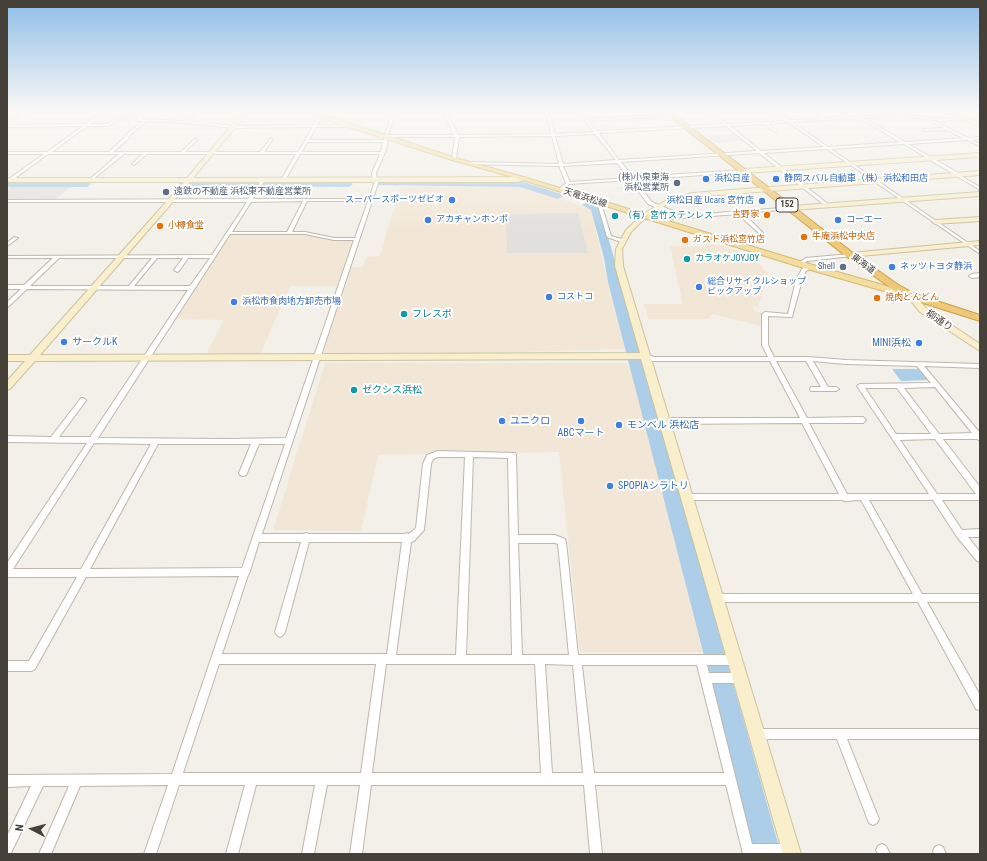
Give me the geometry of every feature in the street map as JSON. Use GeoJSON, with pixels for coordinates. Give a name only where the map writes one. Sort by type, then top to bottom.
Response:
{"type":"FeatureCollection","features":[{"type":"Feature","properties":{"kind":"highway","name":"東海道"},"geometry":{"type":"LineString","coordinates":[[716,151],[887,282],[911,296],[980,318]]}},
{"type":"Feature","properties":{"kind":"main road","name":"天竜浜松線"},"geometry":{"type":"LineString","coordinates":[[428,151],[525,178],[599,203],[911,296]]}},
{"type":"Feature","properties":{"kind":"street"},"geometry":{"type":"LineString","coordinates":[[10,183],[50,151]]}},
{"type":"Feature","properties":{"kind":"street"},"geometry":{"type":"LineString","coordinates":[[454,159],[455,151]]}},
{"type":"Feature","properties":{"kind":"street"},"geometry":{"type":"LineString","coordinates":[[557,151],[568,183]]}},
{"type":"Feature","properties":{"kind":"street"},"geometry":{"type":"LineString","coordinates":[[611,151],[650,203],[673,213],[676,217]]}},
{"type":"Feature","properties":{"kind":"street"},"geometry":{"type":"LineString","coordinates":[[469,163],[561,165],[775,151]]}},
{"type":"Feature","properties":{"kind":"street"},"geometry":{"type":"LineString","coordinates":[[832,151],[980,253]]}},
{"type":"Feature","properties":{"kind":"street"},"geometry":{"type":"LineString","coordinates":[[918,151],[980,189]]}},
{"type":"Feature","properties":{"kind":"street"},"geometry":{"type":"LineString","coordinates":[[761,152],[827,206]]}},
{"type":"Feature","properties":{"kind":"street"},"geometry":{"type":"LineString","coordinates":[[7,153],[383,153],[374,173],[376,182],[258,538],[150,854]]}},
{"type":"Feature","properties":{"kind":"street"},"geometry":{"type":"LineString","coordinates":[[91,180],[123,153]]}},
{"type":"Feature","properties":{"kind":"street"},"geometry":{"type":"LineString","coordinates":[[134,164],[146,153]]}},
{"type":"Feature","properties":{"kind":"street"},"geometry":{"type":"LineString","coordinates":[[7,387],[171,201],[211,153]]}},
{"type":"Feature","properties":{"kind":"street"},"geometry":{"type":"LineString","coordinates":[[283,180],[300,153]]}},
{"type":"Feature","properties":{"kind":"street"},"geometry":{"type":"LineString","coordinates":[[560,190],[568,183],[980,155]]}},
{"type":"Feature","properties":{"kind":"street"},"geometry":{"type":"LineString","coordinates":[[704,660],[731,779],[751,851],[775,850],[791,852],[757,734],[734,678],[716,598],[664,421],[642,356],[618,261],[618,253],[628,231],[644,216],[657,207],[677,199],[696,194],[980,173]]}},
{"type":"Feature","properties":{"kind":"street"},"geometry":{"type":"LineString","coordinates":[[10,183],[91,180],[186,183],[262,183],[283,180],[376,182],[517,180],[525,178]]}},
{"type":"Feature","properties":{"kind":"street"},"geometry":{"type":"LineString","coordinates":[[7,570],[91,440],[262,183]]}},
{"type":"Feature","properties":{"kind":"street"},"geometry":{"type":"LineString","coordinates":[[664,222],[668,219],[676,217],[980,194]]}},
{"type":"Feature","properties":{"kind":"street"},"geometry":{"type":"LineString","coordinates":[[7,201],[370,200]]}},
{"type":"Feature","properties":{"kind":"street"},"geometry":{"type":"LineString","coordinates":[[289,233],[305,201]]}},
{"type":"Feature","properties":{"kind":"street"},"geometry":{"type":"LineString","coordinates":[[599,203],[609,237],[623,241]]}},
{"type":"Feature","properties":{"kind":"street"},"geometry":{"type":"LineString","coordinates":[[740,213],[761,234]]}},
{"type":"Feature","properties":{"kind":"street"},"geometry":{"type":"LineString","coordinates":[[935,222],[980,219]]}},
{"type":"Feature","properties":{"kind":"street"},"geometry":{"type":"LineString","coordinates":[[228,233],[313,234],[334,239],[357,239]]}},
{"type":"Feature","properties":{"kind":"street"},"geometry":{"type":"LineString","coordinates":[[7,245],[16,238]]}},
{"type":"Feature","properties":{"kind":"street"},"geometry":{"type":"LineString","coordinates":[[800,264],[806,260],[980,243]]}},
{"type":"Feature","properties":{"kind":"street"},"geometry":{"type":"LineString","coordinates":[[130,288],[156,256]]}},
{"type":"Feature","properties":{"kind":"street"},"geometry":{"type":"LineString","coordinates":[[177,270],[187,256]]}},
{"type":"Feature","properties":{"kind":"street"},"geometry":{"type":"LineString","coordinates":[[7,257],[213,256]]}},
{"type":"Feature","properties":{"kind":"street"},"geometry":{"type":"LineString","coordinates":[[7,305],[57,257]]}},
{"type":"Feature","properties":{"kind":"street"},"geometry":{"type":"LineString","coordinates":[[811,267],[804,270],[799,280],[790,316],[765,314],[765,345],[845,498]]}},
{"type":"Feature","properties":{"kind":"street"},"geometry":{"type":"LineString","coordinates":[[972,276],[980,275]]}},
{"type":"Feature","properties":{"kind":"street"},"geometry":{"type":"LineString","coordinates":[[7,287],[192,288]]}},
{"type":"Feature","properties":{"kind":"street","name":"柳通り"},"geometry":{"type":"LineString","coordinates":[[911,296],[980,342]]}},
{"type":"Feature","properties":{"kind":"street","name":"柳通り"},"geometry":{"type":"LineString","coordinates":[[911,296],[923,310],[980,348]]}},
{"type":"Feature","properties":{"kind":"street"},"geometry":{"type":"LineString","coordinates":[[7,358],[146,359],[642,356],[653,359],[808,359],[846,362],[980,366]]}},
{"type":"Feature","properties":{"kind":"street"},"geometry":{"type":"LineString","coordinates":[[808,359],[826,389]]}},
{"type":"Feature","properties":{"kind":"street"},"geometry":{"type":"LineString","coordinates":[[919,364],[979,437]]}},
{"type":"Feature","properties":{"kind":"street"},"geometry":{"type":"LineString","coordinates":[[898,385],[980,493]]}},
{"type":"Feature","properties":{"kind":"street"},"geometry":{"type":"LineString","coordinates":[[936,385],[860,386],[960,534],[980,558]]}},
{"type":"Feature","properties":{"kind":"street"},"geometry":{"type":"LineString","coordinates":[[813,389],[836,389]]}},
{"type":"Feature","properties":{"kind":"street"},"geometry":{"type":"LineString","coordinates":[[53,440],[83,400]]}},
{"type":"Feature","properties":{"kind":"street"},"geometry":{"type":"LineString","coordinates":[[664,421],[863,420]]}},
{"type":"Feature","properties":{"kind":"street"},"geometry":{"type":"LineString","coordinates":[[895,437],[979,437]]}},
{"type":"Feature","properties":{"kind":"street"},"geometry":{"type":"LineString","coordinates":[[7,439],[256,442],[290,441]]}},
{"type":"Feature","properties":{"kind":"street"},"geometry":{"type":"LineString","coordinates":[[7,666],[32,666],[156,441]]}},
{"type":"Feature","properties":{"kind":"street"},"geometry":{"type":"LineString","coordinates":[[243,473],[256,442]]}},
{"type":"Feature","properties":{"kind":"street"},"geometry":{"type":"LineString","coordinates":[[258,538],[411,538],[420,530],[428,460],[430,457],[438,454],[512,455],[517,659]]}},
{"type":"Feature","properties":{"kind":"street"},"geometry":{"type":"LineString","coordinates":[[461,659],[469,455]]}},
{"type":"Feature","properties":{"kind":"street"},"geometry":{"type":"LineString","coordinates":[[686,497],[980,498]]}},
{"type":"Feature","properties":{"kind":"street"},"geometry":{"type":"LineString","coordinates":[[864,498],[980,705]]}},
{"type":"Feature","properties":{"kind":"street"},"geometry":{"type":"LineString","coordinates":[[960,534],[980,533]]}},
{"type":"Feature","properties":{"kind":"street"},"geometry":{"type":"LineString","coordinates":[[356,854],[366,779],[406,537]]}},
{"type":"Feature","properties":{"kind":"street"},"geometry":{"type":"LineString","coordinates":[[280,632],[306,538]]}},
{"type":"Feature","properties":{"kind":"street"},"geometry":{"type":"LineString","coordinates":[[514,539],[555,539],[562,542],[596,854]]}},
{"type":"Feature","properties":{"kind":"street"},"geometry":{"type":"LineString","coordinates":[[7,573],[246,572]]}},
{"type":"Feature","properties":{"kind":"street"},"geometry":{"type":"LineString","coordinates":[[716,598],[980,598]]}},
{"type":"Feature","properties":{"kind":"street"},"geometry":{"type":"LineString","coordinates":[[216,659],[730,660]]}},
{"type":"Feature","properties":{"kind":"street"},"geometry":{"type":"LineString","coordinates":[[540,660],[547,779]]}},
{"type":"Feature","properties":{"kind":"street"},"geometry":{"type":"LineString","coordinates":[[708,678],[734,678]]}},
{"type":"Feature","properties":{"kind":"street"},"geometry":{"type":"LineString","coordinates":[[757,734],[980,734]]}},
{"type":"Feature","properties":{"kind":"street"},"geometry":{"type":"LineString","coordinates":[[840,734],[873,819]]}},
{"type":"Feature","properties":{"kind":"street"},"geometry":{"type":"LineString","coordinates":[[7,781],[175,778],[731,779]]}},
{"type":"Feature","properties":{"kind":"street"},"geometry":{"type":"LineString","coordinates":[[232,854],[252,779]]}},
{"type":"Feature","properties":{"kind":"street"},"geometry":{"type":"LineString","coordinates":[[308,854],[322,779]]}},
{"type":"Feature","properties":{"kind":"street"},"geometry":{"type":"LineString","coordinates":[[7,849],[40,780]]}},
{"type":"Feature","properties":{"kind":"street"},"geometry":{"type":"LineString","coordinates":[[45,854],[77,780]]}},
{"type":"Feature","properties":{"kind":"shaded area"},"geometry":{"type":"Polygon","coordinates":[[[11,186],[71,187],[54,200],[7,200],[7,190],[11,186]]]}},
{"type":"Feature","properties":{"kind":"shaded area"},"geometry":{"type":"Polygon","coordinates":[[[520,186],[591,209],[607,280],[626,349],[483,353],[323,354],[351,267],[363,267],[366,257],[380,256],[400,187],[520,186]]]}},
{"type":"Feature","properties":{"kind":"shaded area"},"geometry":{"type":"Polygon","coordinates":[[[578,213],[588,253],[507,253],[506,214],[578,213]]]}},
{"type":"Feature","properties":{"kind":"shaded area","name":"浜松市食肉地方卸売市場"},"geometry":{"type":"Polygon","coordinates":[[[308,234],[330,240],[353,240],[338,286],[290,286],[260,355],[210,355],[207,353],[224,320],[174,319],[229,235],[308,234]]]}},
{"type":"Feature","properties":{"kind":"shaded area"},"geometry":{"type":"Polygon","coordinates":[[[708,242],[753,255],[765,271],[769,272],[758,307],[752,306],[754,311],[762,313],[761,326],[712,314],[708,319],[648,319],[644,304],[683,304],[670,246],[707,247],[706,243],[708,242]]]}},
{"type":"Feature","properties":{"kind":"shaded area"},"geometry":{"type":"Polygon","coordinates":[[[325,363],[630,363],[703,652],[580,652],[559,452],[378,455],[361,531],[273,530],[325,363]]]}},
{"type":"Feature","properties":{"kind":"water"},"geometry":{"type":"Polygon","coordinates":[[[892,369],[918,369],[928,380],[901,381],[892,369]]]}},
{"type":"Feature","properties":{"kind":"waterway"},"geometry":{"type":"LineString","coordinates":[[378,183],[521,184],[558,196]]}},
{"type":"Feature","properties":{"kind":"waterway"},"geometry":{"type":"LineString","coordinates":[[7,184],[87,184]]}},
{"type":"Feature","properties":{"kind":"waterway"},"geometry":{"type":"LineString","coordinates":[[182,184],[349,184]]}},
{"type":"Feature","properties":{"kind":"waterway"},"geometry":{"type":"LineString","coordinates":[[587,205],[595,208],[609,258],[614,282],[768,854]]}},
{"type":"Feature","properties":{"kind":"place","name":"浜松日産"},"geometry":{"type":"Point","coordinates":[706,179]}},
{"type":"Feature","properties":{"kind":"place","name":"静岡スバル自動車（株）浜松和田店"},"geometry":{"type":"Point","coordinates":[776,179]}},
{"type":"Feature","properties":{"kind":"place","name":"(株)小泉東海 浜松営業所"},"geometry":{"type":"Point","coordinates":[677,183]}},
{"type":"Feature","properties":{"kind":"place","name":"遠鉄の不動産 浜松東不動産営業所"},"geometry":{"type":"Point","coordinates":[166,192]}},
{"type":"Feature","properties":{"kind":"place","name":"スーパースポーツゼビオ"},"geometry":{"type":"Point","coordinates":[452,200]}},
{"type":"Feature","properties":{"kind":"place","name":"浜松日産 Ucars 宮竹店"},"geometry":{"type":"Point","coordinates":[762,201]}},
{"type":"Feature","properties":{"kind":"place","name":"吉野家"},"geometry":{"type":"Point","coordinates":[767,215]}},
{"type":"Feature","properties":{"kind":"place","name":"（有）宮竹ステンレス"},"geometry":{"type":"Point","coordinates":[615,216]}},
{"type":"Feature","properties":{"kind":"place","name":"アカチャンホンポ"},"geometry":{"type":"Point","coordinates":[428,220]}},
{"type":"Feature","properties":{"kind":"place","name":"コーエー"},"geometry":{"type":"Point","coordinates":[838,220]}},
{"type":"Feature","properties":{"kind":"place","name":"小樽食堂"},"geometry":{"type":"Point","coordinates":[160,226]}},
{"type":"Feature","properties":{"kind":"place","name":"牛庵浜松中央店"},"geometry":{"type":"Point","coordinates":[804,237]}},
{"type":"Feature","properties":{"kind":"place","name":"ガスト浜松宮竹店"},"geometry":{"type":"Point","coordinates":[685,240]}},
{"type":"Feature","properties":{"kind":"place","name":"カラオケJOYJOY"},"geometry":{"type":"Point","coordinates":[687,259]}},
{"type":"Feature","properties":{"kind":"place","name":"Shell"},"geometry":{"type":"Point","coordinates":[843,267]}},
{"type":"Feature","properties":{"kind":"place","name":"ネッツトヨタ静浜"},"geometry":{"type":"Point","coordinates":[892,267]}},
{"type":"Feature","properties":{"kind":"place","name":"総合リサイクルショップ ピックアップ"},"geometry":{"type":"Point","coordinates":[699,287]}},
{"type":"Feature","properties":{"kind":"place","name":"コストコ"},"geometry":{"type":"Point","coordinates":[549,297]}},
{"type":"Feature","properties":{"kind":"place","name":"焼肉どんどん"},"geometry":{"type":"Point","coordinates":[877,298]}},
{"type":"Feature","properties":{"kind":"place","name":"浜松市食肉地方卸売市場"},"geometry":{"type":"Point","coordinates":[234,302]}},
{"type":"Feature","properties":{"kind":"place","name":"フレスポ"},"geometry":{"type":"Point","coordinates":[404,314]}},
{"type":"Feature","properties":{"kind":"place","name":"サークルK"},"geometry":{"type":"Point","coordinates":[64,342]}},
{"type":"Feature","properties":{"kind":"place","name":"MINI浜松"},"geometry":{"type":"Point","coordinates":[919,343]}},
{"type":"Feature","properties":{"kind":"place","name":"ゼクシス浜松"},"geometry":{"type":"Point","coordinates":[354,390]}},
{"type":"Feature","properties":{"kind":"place","name":"ユニクロ"},"geometry":{"type":"Point","coordinates":[502,421]}},
{"type":"Feature","properties":{"kind":"place","name":"ABCマート"},"geometry":{"type":"Point","coordinates":[581,421]}},
{"type":"Feature","properties":{"kind":"place","name":"モンベル 浜松店"},"geometry":{"type":"Point","coordinates":[619,425]}},
{"type":"Feature","properties":{"kind":"place","name":"SPOPIAシラトリ"},"geometry":{"type":"Point","coordinates":[610,486]}}]}
